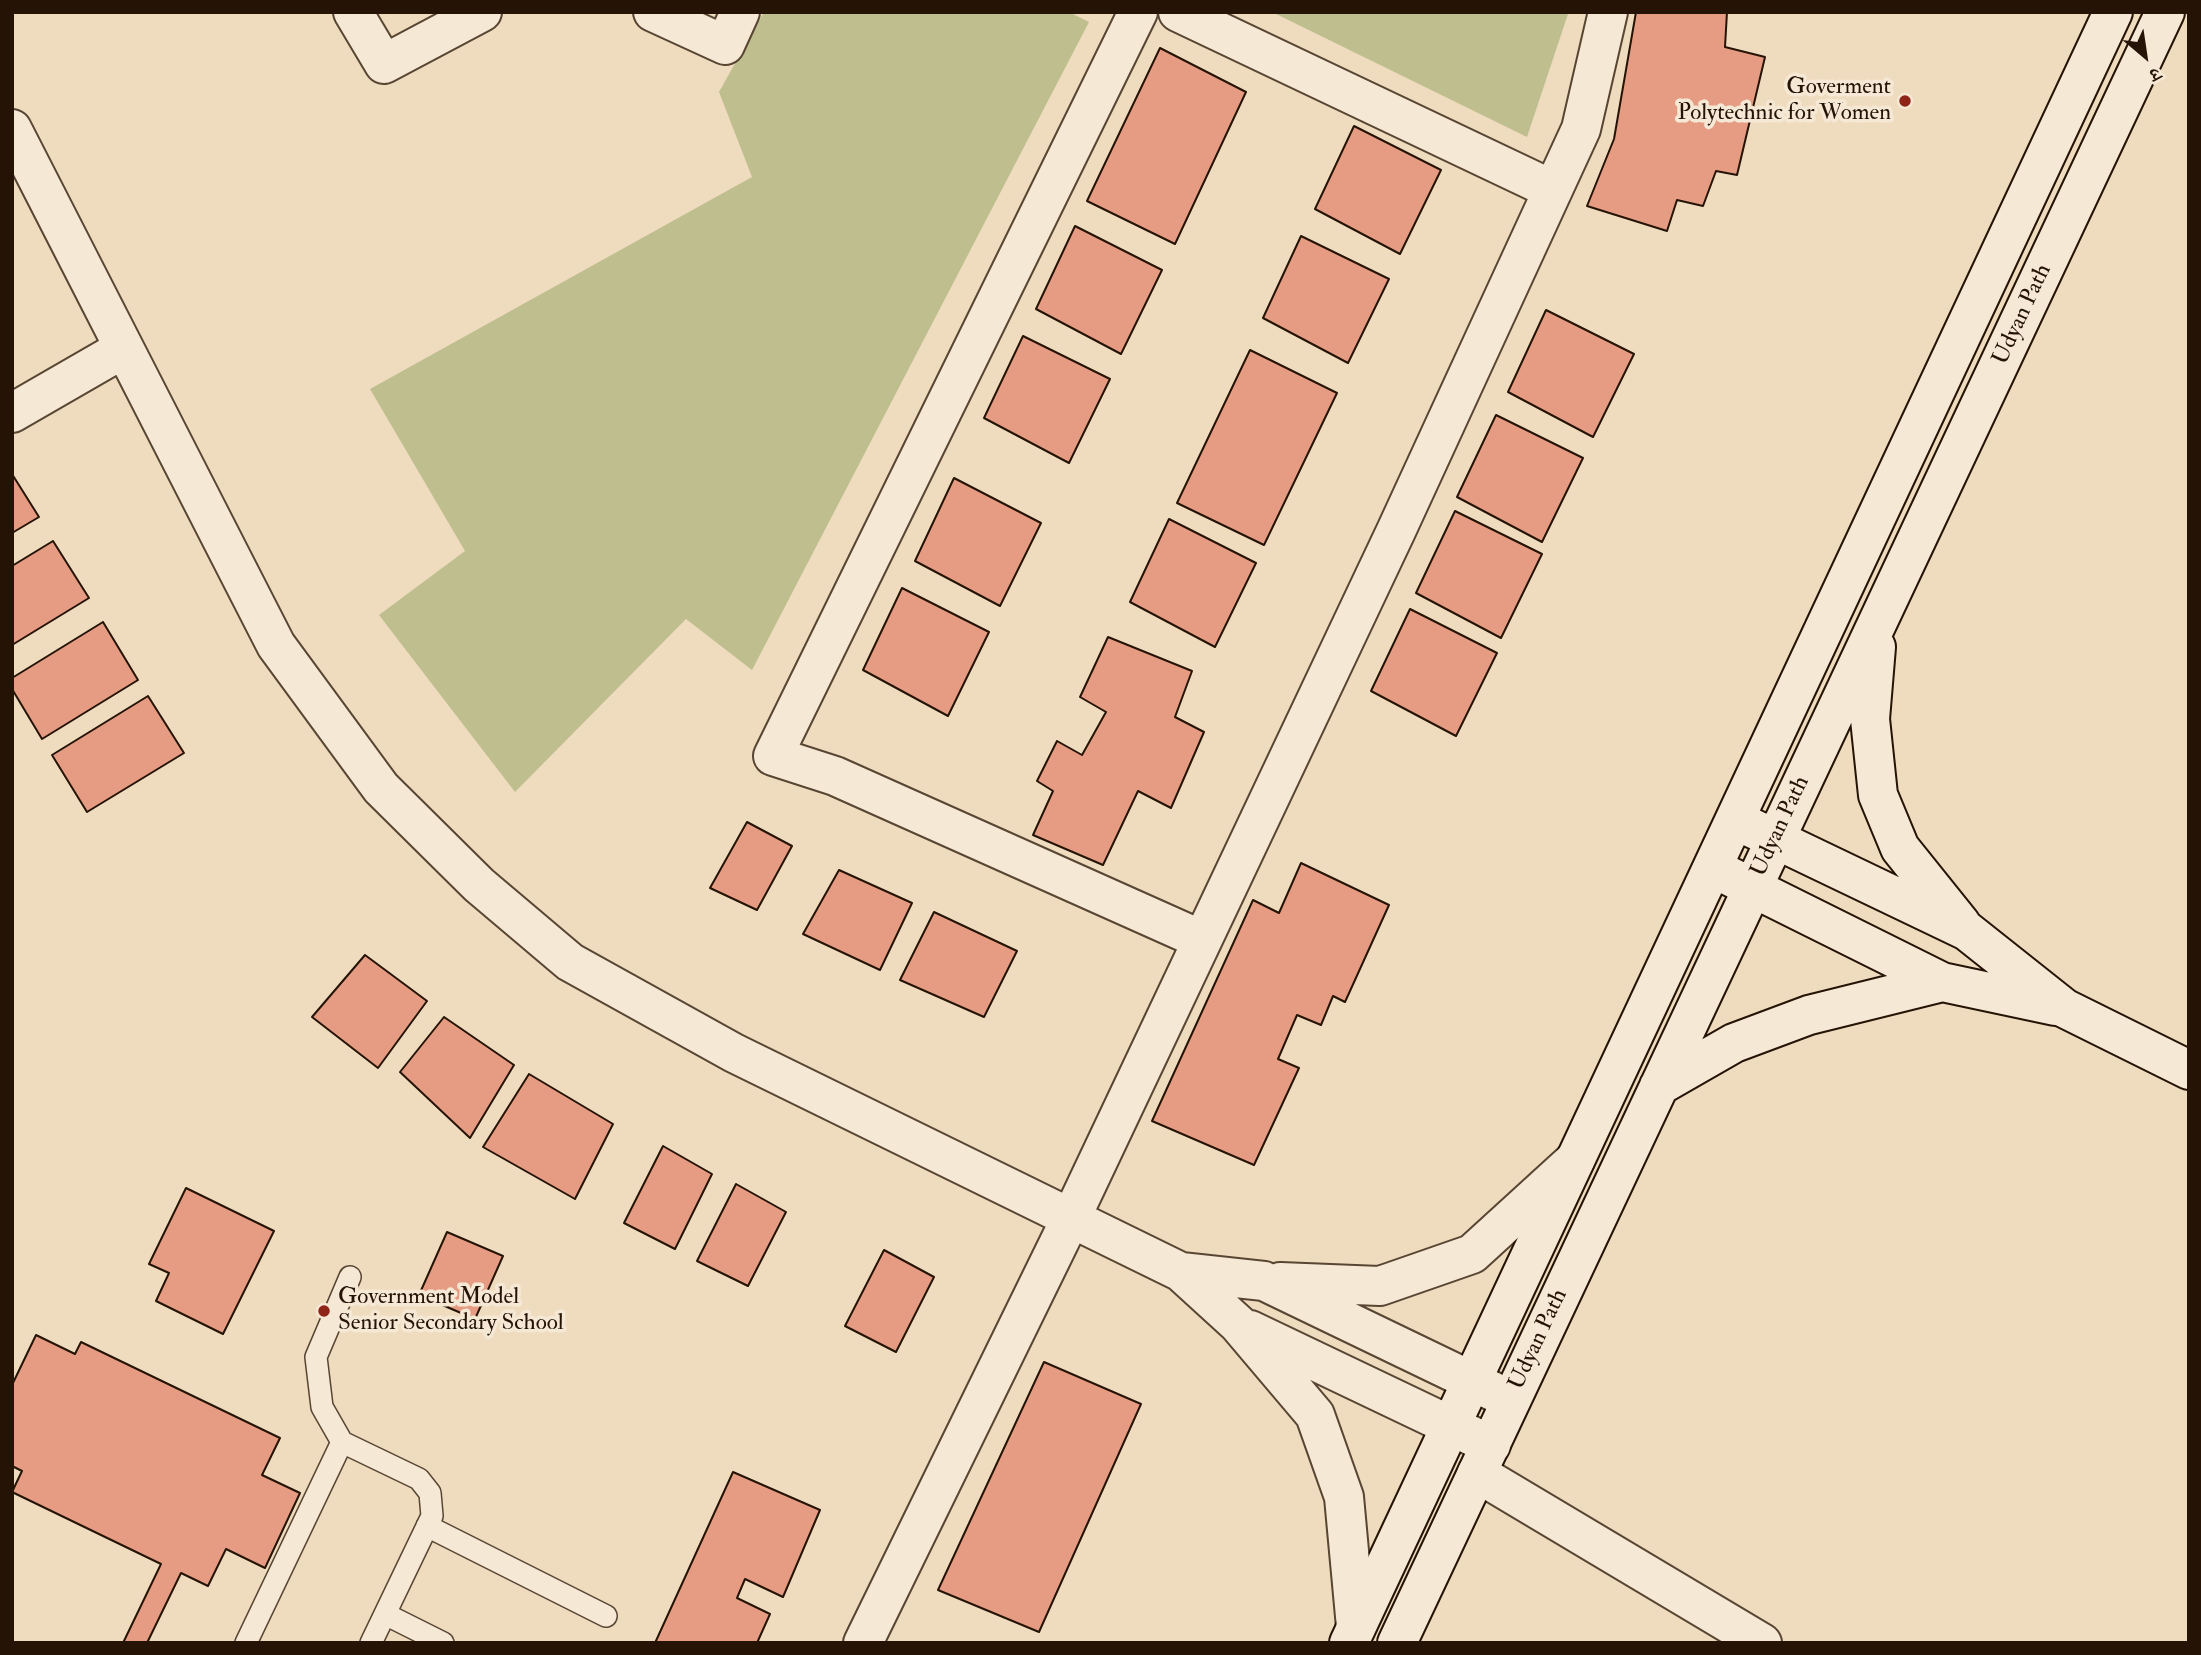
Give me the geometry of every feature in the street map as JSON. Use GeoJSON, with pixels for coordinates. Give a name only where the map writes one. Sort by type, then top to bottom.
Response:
{"type":"FeatureCollection","features":[{"type":"Feature","properties":{"kind":"street"},"geometry":{"type":"LineString","coordinates":[[353,12],[384,64],[482,12]]}},
{"type":"Feature","properties":{"kind":"street"},"geometry":{"type":"LineString","coordinates":[[653,12],[725,45],[740,12]]}},
{"type":"Feature","properties":{"kind":"street"},"geometry":{"type":"LineString","coordinates":[[1138,12],[773,756],[835,776],[1202,940]]}},
{"type":"Feature","properties":{"kind":"street"},"geometry":{"type":"LineString","coordinates":[[1178,12],[1553,190]]}},
{"type":"Feature","properties":{"kind":"street"},"geometry":{"type":"LineString","coordinates":[[863,1643],[1070,1218],[1396,531],[1581,129],[1608,12]]}},
{"type":"Feature","properties":{"kind":"street","name":"Udyan Path"},"geometry":{"type":"LineString","coordinates":[[1353,1635],[2113,12]]}},
{"type":"Feature","properties":{"kind":"street","name":"Udyan Path"},"geometry":{"type":"LineString","coordinates":[[1397,1643],[2165,12]]}},
{"type":"Feature","properties":{"kind":"street"},"geometry":{"type":"LineString","coordinates":[[12,129],[276,645],[381,788],[479,885],[570,962],[734,1053],[1181,1272],[1238,1324],[1315,1415],[1344,1497],[1353,1635]]}},
{"type":"Feature","properties":{"kind":"street"},"geometry":{"type":"LineString","coordinates":[[12,413],[123,349]]}},
{"type":"Feature","properties":{"kind":"street"},"geometry":{"type":"LineString","coordinates":[[1877,624],[1870,719],[1878,795],[1900,848],[1967,931],[2064,1008],[2189,1070]]}},
{"type":"Feature","properties":{"kind":"street"},"geometry":{"type":"LineString","coordinates":[[1734,819],[1967,931]]}},
{"type":"Feature","properties":{"kind":"street"},"geometry":{"type":"LineString","coordinates":[[1712,867],[1942,982],[2064,1008]]}},
{"type":"Feature","properties":{"kind":"street"},"geometry":{"type":"LineString","coordinates":[[1659,1086],[1734,1043],[1809,1015],[1942,982]]}},
{"type":"Feature","properties":{"kind":"street"},"geometry":{"type":"LineString","coordinates":[[1181,1272],[1264,1281],[1380,1286],[1472,1254],[1575,1160]]}},
{"type":"Feature","properties":{"kind":"street"},"geometry":{"type":"LineString","coordinates":[[1264,1281],[1511,1400]]}},
{"type":"Feature","properties":{"kind":"street"},"geometry":{"type":"LineString","coordinates":[[1238,1324],[1451,1426],[1484,1459],[1762,1643]]}},
{"type":"Feature","properties":{"kind":"lane"},"geometry":{"type":"LineString","coordinates":[[351,1277],[316,1357],[322,1407],[342,1442],[419,1479],[430,1493],[432,1516],[371,1643]]}},
{"type":"Feature","properties":{"kind":"lane"},"geometry":{"type":"LineString","coordinates":[[246,1643],[342,1442]]}},
{"type":"Feature","properties":{"kind":"lane"},"geometry":{"type":"LineString","coordinates":[[427,1526],[606,1616]]}},
{"type":"Feature","properties":{"kind":"lane"},"geometry":{"type":"LineString","coordinates":[[385,1614],[443,1643]]}},
{"type":"Feature","properties":{"kind":"shaded area"},"geometry":{"type":"Polygon","coordinates":[[[764,12],[1069,12],[1089,22],[752,670],[686,619],[515,792],[379,615],[465,551],[370,389],[752,177],[719,92],[764,12]]]}},
{"type":"Feature","properties":{"kind":"shaded area"},"geometry":{"type":"Polygon","coordinates":[[[1272,12],[1568,12],[1568,14],[1527,137],[1272,12]]]}},
{"type":"Feature","properties":{"kind":"building"},"geometry":{"type":"Polygon","coordinates":[[[1636,12],[1727,12],[1725,47],[1765,57],[1737,175],[1716,171],[1703,206],[1677,200],[1667,231],[1587,206],[1614,139],[1636,12]]]}},
{"type":"Feature","properties":{"kind":"building"},"geometry":{"type":"Polygon","coordinates":[[[1160,48],[1246,92],[1175,244],[1087,201],[1160,48]]]}},
{"type":"Feature","properties":{"kind":"building"},"geometry":{"type":"Polygon","coordinates":[[[1354,126],[1441,170],[1400,254],[1315,209],[1354,126]]]}},
{"type":"Feature","properties":{"kind":"building"},"geometry":{"type":"Polygon","coordinates":[[[1075,226],[1162,270],[1121,354],[1036,309],[1075,226]]]}},
{"type":"Feature","properties":{"kind":"building"},"geometry":{"type":"Polygon","coordinates":[[[1301,236],[1389,279],[1348,363],[1263,318],[1301,236]]]}},
{"type":"Feature","properties":{"kind":"building"},"geometry":{"type":"Polygon","coordinates":[[[1546,310],[1634,354],[1593,437],[1508,392],[1546,310]]]}},
{"type":"Feature","properties":{"kind":"building"},"geometry":{"type":"Polygon","coordinates":[[[1023,336],[1110,379],[1069,463],[984,418],[1023,336]]]}},
{"type":"Feature","properties":{"kind":"building"},"geometry":{"type":"Polygon","coordinates":[[[1250,350],[1337,393],[1264,545],[1177,503],[1250,350]]]}},
{"type":"Feature","properties":{"kind":"building"},"geometry":{"type":"Polygon","coordinates":[[[1496,415],[1583,458],[1542,542],[1457,497],[1496,415]]]}},
{"type":"Feature","properties":{"kind":"building"},"geometry":{"type":"Polygon","coordinates":[[[12,474],[39,517],[12,533],[12,474]]]}},
{"type":"Feature","properties":{"kind":"building"},"geometry":{"type":"Polygon","coordinates":[[[954,478],[1041,523],[1000,606],[915,561],[954,478]]]}},
{"type":"Feature","properties":{"kind":"building"},"geometry":{"type":"Polygon","coordinates":[[[1455,511],[1542,554],[1501,638],[1416,593],[1455,511]]]}},
{"type":"Feature","properties":{"kind":"building"},"geometry":{"type":"Polygon","coordinates":[[[1169,519],[1256,563],[1215,647],[1130,602],[1169,519]]]}},
{"type":"Feature","properties":{"kind":"building"},"geometry":{"type":"Polygon","coordinates":[[[53,541],[89,598],[12,645],[12,566],[53,541]]]}},
{"type":"Feature","properties":{"kind":"building"},"geometry":{"type":"Polygon","coordinates":[[[902,588],[989,632],[948,716],[863,670],[902,588]]]}},
{"type":"Feature","properties":{"kind":"building"},"geometry":{"type":"Polygon","coordinates":[[[1410,609],[1497,653],[1456,736],[1371,691],[1410,609]]]}},
{"type":"Feature","properties":{"kind":"building"},"geometry":{"type":"Polygon","coordinates":[[[103,622],[138,680],[42,739],[12,689],[12,678],[103,622]]]}},
{"type":"Feature","properties":{"kind":"building"},"geometry":{"type":"Polygon","coordinates":[[[1108,637],[1192,671],[1175,717],[1204,732],[1171,808],[1138,791],[1103,865],[1033,835],[1053,791],[1037,781],[1057,741],[1082,755],[1106,712],[1080,697],[1108,637]]]}},
{"type":"Feature","properties":{"kind":"building"},"geometry":{"type":"Polygon","coordinates":[[[148,696],[184,753],[87,812],[52,755],[148,696]]]}},
{"type":"Feature","properties":{"kind":"building"},"geometry":{"type":"Polygon","coordinates":[[[747,822],[792,846],[757,910],[710,888],[747,822]]]}},
{"type":"Feature","properties":{"kind":"building"},"geometry":{"type":"Polygon","coordinates":[[[1301,863],[1389,905],[1345,1002],[1333,996],[1321,1025],[1297,1015],[1278,1059],[1299,1068],[1254,1165],[1152,1121],[1253,900],[1279,913],[1301,863]]]}},
{"type":"Feature","properties":{"kind":"building"},"geometry":{"type":"Polygon","coordinates":[[[839,870],[912,903],[880,970],[803,934],[839,870]]]}},
{"type":"Feature","properties":{"kind":"building"},"geometry":{"type":"Polygon","coordinates":[[[934,912],[1017,951],[984,1017],[900,980],[934,912]]]}},
{"type":"Feature","properties":{"kind":"building"},"geometry":{"type":"Polygon","coordinates":[[[365,955],[427,1001],[378,1068],[312,1017],[365,955]]]}},
{"type":"Feature","properties":{"kind":"building"},"geometry":{"type":"Polygon","coordinates":[[[444,1017],[514,1065],[470,1138],[400,1072],[444,1017]]]}},
{"type":"Feature","properties":{"kind":"building"},"geometry":{"type":"Polygon","coordinates":[[[529,1074],[613,1124],[575,1199],[483,1147],[529,1074]]]}},
{"type":"Feature","properties":{"kind":"building"},"geometry":{"type":"Polygon","coordinates":[[[663,1146],[712,1174],[675,1249],[624,1223],[663,1146]]]}},
{"type":"Feature","properties":{"kind":"building"},"geometry":{"type":"Polygon","coordinates":[[[736,1184],[786,1212],[748,1286],[697,1261],[736,1184]]]}},
{"type":"Feature","properties":{"kind":"building"},"geometry":{"type":"Polygon","coordinates":[[[186,1188],[274,1231],[223,1334],[156,1301],[169,1273],[149,1264],[186,1188]]]}},
{"type":"Feature","properties":{"kind":"building"},"geometry":{"type":"Polygon","coordinates":[[[447,1232],[503,1256],[475,1319],[419,1295],[447,1232]]]}},
{"type":"Feature","properties":{"kind":"building"},"geometry":{"type":"Polygon","coordinates":[[[884,1250],[934,1277],[896,1352],[845,1326],[884,1250]]]}},
{"type":"Feature","properties":{"kind":"building"},"geometry":{"type":"Polygon","coordinates":[[[36,1335],[75,1354],[81,1342],[280,1438],[262,1475],[300,1493],[265,1568],[226,1549],[208,1586],[181,1573],[147,1643],[123,1643],[161,1564],[12,1492],[22,1471],[12,1466],[12,1385],[36,1335]]]}},
{"type":"Feature","properties":{"kind":"building"},"geometry":{"type":"Polygon","coordinates":[[[1044,1362],[1141,1404],[1039,1632],[938,1590],[1044,1362]]]}},
{"type":"Feature","properties":{"kind":"building"},"geometry":{"type":"Polygon","coordinates":[[[733,1472],[820,1510],[783,1597],[745,1579],[737,1598],[770,1614],[757,1643],[655,1643],[733,1472]]]}},
{"type":"Feature","properties":{"kind":"place","name":"Goverment Polytechnic for Women"},"geometry":{"type":"Point","coordinates":[1905,101]}},
{"type":"Feature","properties":{"kind":"place","name":"Government Model Senior Secondary School"},"geometry":{"type":"Point","coordinates":[324,1311]}}]}
